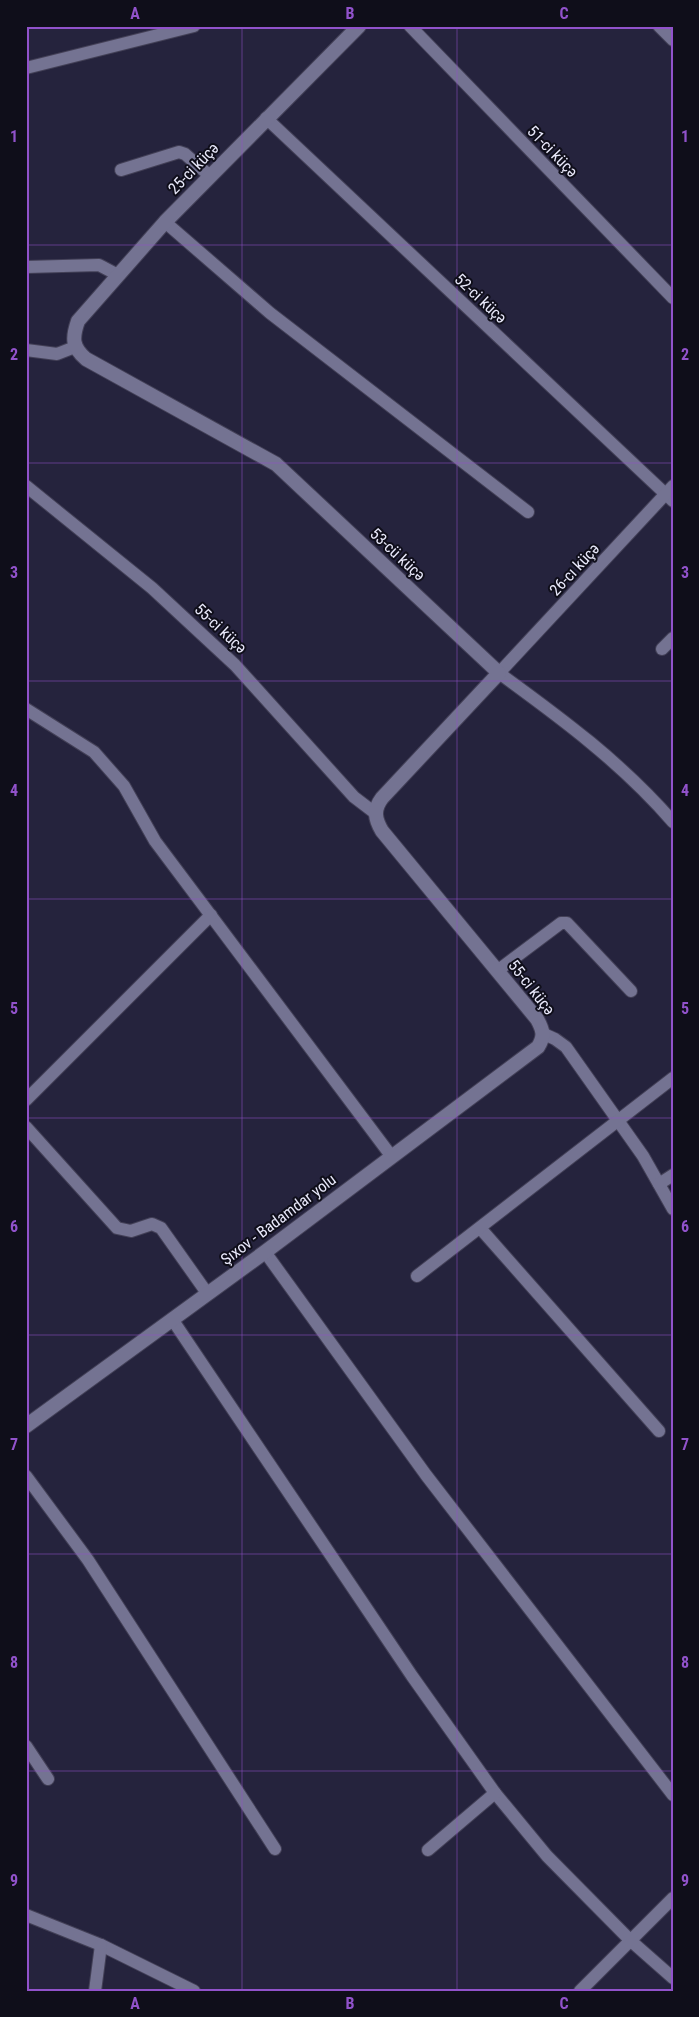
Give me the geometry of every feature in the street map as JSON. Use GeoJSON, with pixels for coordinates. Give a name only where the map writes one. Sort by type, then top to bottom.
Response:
{"type":"FeatureCollection","features":[{"type":"Feature","properties":{"kind":"street"},"geometry":{"type":"LineString","coordinates":[[26,68],[194,26]]}},
{"type":"Feature","properties":{"kind":"street","name":"25-ci küçə"},"geometry":{"type":"LineString","coordinates":[[75,347],[73,339],[78,321],[118,275],[165,222],[359,26]]}},
{"type":"Feature","properties":{"kind":"street","name":"51-ci küçə"},"geometry":{"type":"LineString","coordinates":[[410,26],[673,298]]}},
{"type":"Feature","properties":{"kind":"street"},"geometry":{"type":"LineString","coordinates":[[659,26],[673,40]]}},
{"type":"Feature","properties":{"kind":"street","name":"52-ci küçə"},"geometry":{"type":"LineString","coordinates":[[266,118],[670,494]]}},
{"type":"Feature","properties":{"kind":"street"},"geometry":{"type":"LineString","coordinates":[[121,170],[179,152],[185,154],[210,176]]}},
{"type":"Feature","properties":{"kind":"street"},"geometry":{"type":"LineString","coordinates":[[165,222],[270,313],[528,512]]}},
{"type":"Feature","properties":{"kind":"street"},"geometry":{"type":"LineString","coordinates":[[26,267],[99,265],[118,275]]}},
{"type":"Feature","properties":{"kind":"street"},"geometry":{"type":"LineString","coordinates":[[26,350],[57,354],[75,347]]}},
{"type":"Feature","properties":{"kind":"street","name":"53-cü küçə"},"geometry":{"type":"LineString","coordinates":[[75,347],[86,359],[276,464],[499,673],[576,729],[633,779],[673,822]]}},
{"type":"Feature","properties":{"kind":"street","name":"55-ci küçə"},"geometry":{"type":"LineString","coordinates":[[26,486],[152,588],[235,665],[354,797],[375,813],[376,821],[382,831],[537,1019],[544,1034],[566,1047],[619,1120],[673,1209]]}},
{"type":"Feature","properties":{"kind":"street","name":"26-cı küçə"},"geometry":{"type":"LineString","coordinates":[[499,673],[670,494]]}},
{"type":"Feature","properties":{"kind":"street"},"geometry":{"type":"LineString","coordinates":[[662,649],[673,638]]}},
{"type":"Feature","properties":{"kind":"street"},"geometry":{"type":"LineString","coordinates":[[375,813],[382,798],[499,673]]}},
{"type":"Feature","properties":{"kind":"street"},"geometry":{"type":"LineString","coordinates":[[26,710],[94,752],[124,786],[155,841],[392,1157]]}},
{"type":"Feature","properties":{"kind":"street"},"geometry":{"type":"LineString","coordinates":[[26,1100],[210,914]]}},
{"type":"Feature","properties":{"kind":"street"},"geometry":{"type":"LineString","coordinates":[[497,971],[561,923],[567,922],[631,991]]}},
{"type":"Feature","properties":{"kind":"street","name":"Şıxov - Badamdar yolu"},"geometry":{"type":"LineString","coordinates":[[26,1426],[265,1252],[538,1047],[544,1034]]}},
{"type":"Feature","properties":{"kind":"street"},"geometry":{"type":"LineString","coordinates":[[417,1276],[673,1078]]}},
{"type":"Feature","properties":{"kind":"street"},"geometry":{"type":"LineString","coordinates":[[26,1127],[117,1228],[131,1231],[152,1224],[161,1228],[207,1293]]}},
{"type":"Feature","properties":{"kind":"street"},"geometry":{"type":"LineString","coordinates":[[659,1184],[673,1176]]}},
{"type":"Feature","properties":{"kind":"street"},"geometry":{"type":"LineString","coordinates":[[480,1228],[660,1431]]}},
{"type":"Feature","properties":{"kind":"street"},"geometry":{"type":"LineString","coordinates":[[265,1252],[426,1475],[673,1795]]}},
{"type":"Feature","properties":{"kind":"street"},"geometry":{"type":"LineString","coordinates":[[172,1319],[412,1676],[495,1794],[546,1856],[631,1941],[673,1978]]}},
{"type":"Feature","properties":{"kind":"street"},"geometry":{"type":"LineString","coordinates":[[26,1476],[88,1560],[275,1849]]}},
{"type":"Feature","properties":{"kind":"street"},"geometry":{"type":"LineString","coordinates":[[26,1746],[48,1779]]}},
{"type":"Feature","properties":{"kind":"street"},"geometry":{"type":"LineString","coordinates":[[428,1850],[495,1794]]}},
{"type":"Feature","properties":{"kind":"street"},"geometry":{"type":"LineString","coordinates":[[580,1991],[673,1898]]}},
{"type":"Feature","properties":{"kind":"street"},"geometry":{"type":"LineString","coordinates":[[26,1915],[101,1945],[194,1991]]}},
{"type":"Feature","properties":{"kind":"street"},"geometry":{"type":"LineString","coordinates":[[95,1991],[101,1945]]}}]}
